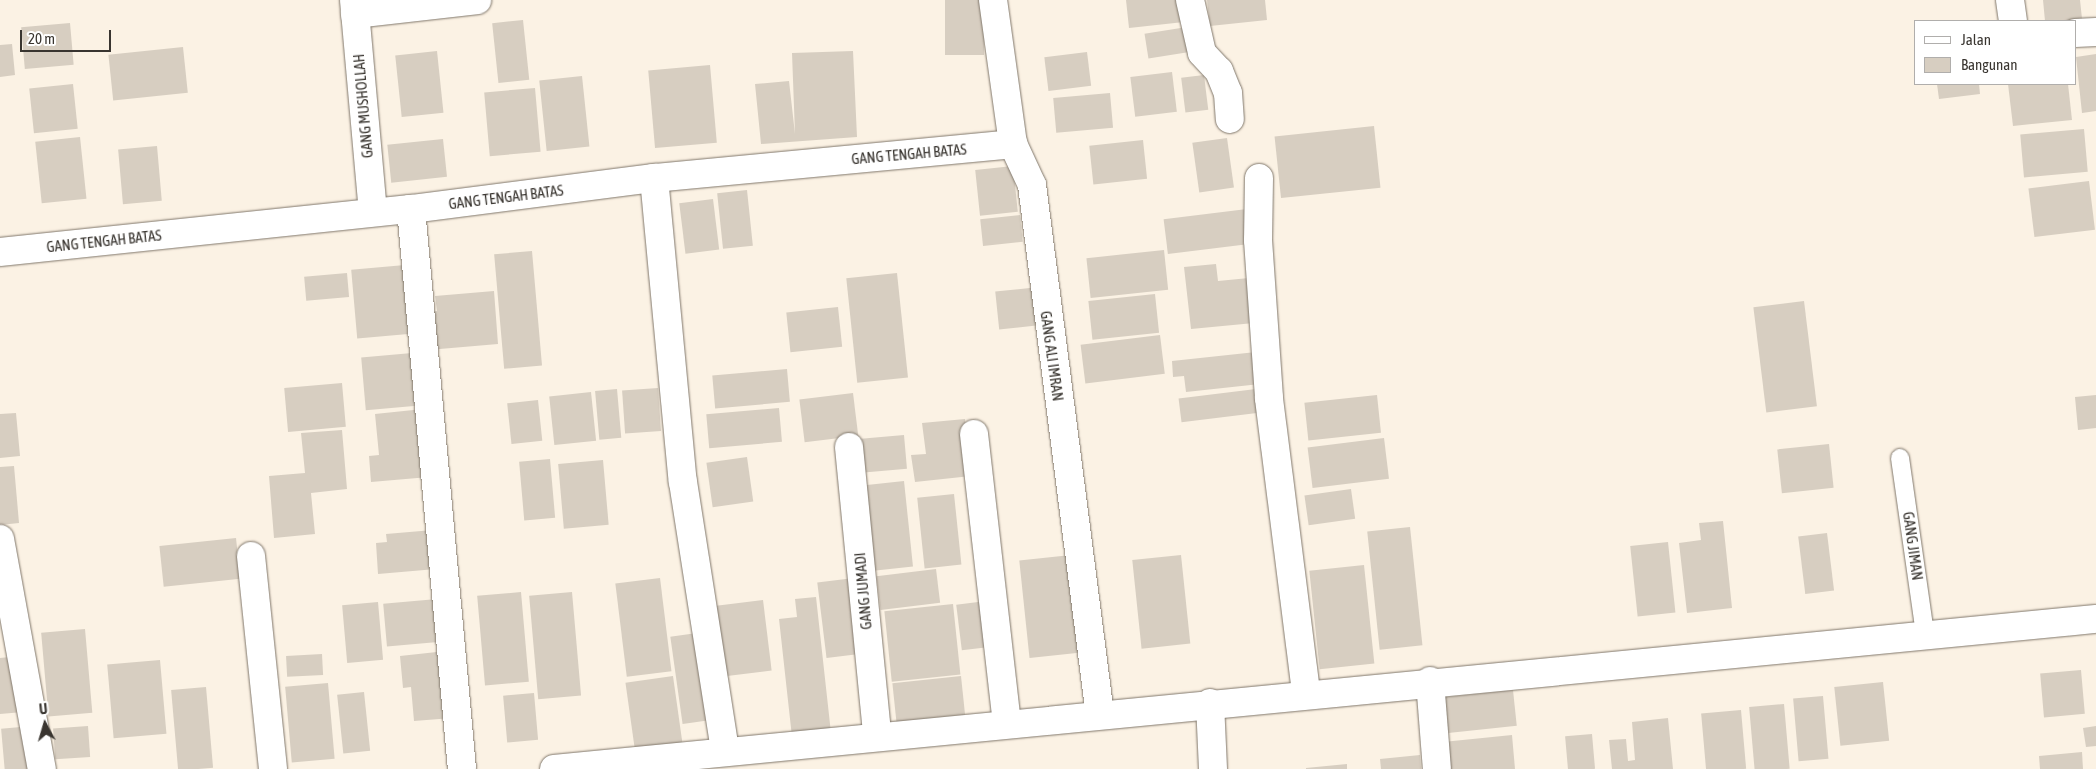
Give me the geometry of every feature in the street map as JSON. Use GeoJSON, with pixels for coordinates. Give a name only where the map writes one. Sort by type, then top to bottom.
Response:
{"type":"FeatureCollection","features":[{"type":"Feature","properties":{"kind":"street"},"geometry":{"type":"LineString","coordinates":[[354,7],[477,0]]}},
{"type":"Feature","properties":{"kind":"street","name":"GANG ALI IMRAN"},"geometry":{"type":"LineString","coordinates":[[993,0],[1013,144],[1032,185],[1100,715]]}},
{"type":"Feature","properties":{"kind":"street"},"geometry":{"type":"LineString","coordinates":[[1190,0],[1202,53],[1219,71],[1228,93],[1230,119]]}},
{"type":"Feature","properties":{"kind":"street"},"geometry":{"type":"LineString","coordinates":[[2010,0],[2013,20]]}},
{"type":"Feature","properties":{"kind":"street","name":"GANG MUSHOLLAH"},"geometry":{"type":"LineString","coordinates":[[354,7],[373,212]]}},
{"type":"Feature","properties":{"kind":"street"},"geometry":{"type":"LineString","coordinates":[[2076,33],[2096,32]]}},
{"type":"Feature","properties":{"kind":"street","name":"GANG TENGAH BATAS"},"geometry":{"type":"LineString","coordinates":[[0,252],[373,212],[411,210],[654,178],[1013,144]]}},
{"type":"Feature","properties":{"kind":"street"},"geometry":{"type":"LineString","coordinates":[[654,178],[683,482],[725,750]]}},
{"type":"Feature","properties":{"kind":"street"},"geometry":{"type":"LineString","coordinates":[[1260,178],[1258,240],[1269,399],[1306,692]]}},
{"type":"Feature","properties":{"kind":"street"},"geometry":{"type":"LineString","coordinates":[[411,210],[462,769]]}},
{"type":"Feature","properties":{"kind":"street"},"geometry":{"type":"LineString","coordinates":[[974,434],[1007,722]]}},
{"type":"Feature","properties":{"kind":"street","name":"GANG JUMADI"},"geometry":{"type":"LineString","coordinates":[[850,447],[877,734]]}},
{"type":"Feature","properties":{"kind":"street"},"geometry":{"type":"LineString","coordinates":[[0,539],[42,769]]}},
{"type":"Feature","properties":{"kind":"street"},"geometry":{"type":"LineString","coordinates":[[251,556],[273,769]]}},
{"type":"Feature","properties":{"kind":"street"},"geometry":{"type":"LineString","coordinates":[[554,769],[877,734],[1100,715],[1306,692],[2096,619]]}},
{"type":"Feature","properties":{"kind":"street"},"geometry":{"type":"LineString","coordinates":[[1430,681],[1437,769]]}},
{"type":"Feature","properties":{"kind":"street"},"geometry":{"type":"LineString","coordinates":[[1210,703],[1213,769]]}},
{"type":"Feature","properties":{"kind":"lane","name":"GANG JIMAN"},"geometry":{"type":"LineString","coordinates":[[1900,458],[1925,634]]}},
{"type":"Feature","properties":{"kind":"building"},"geometry":{"type":"Polygon","coordinates":[[[945,0],[984,0],[984,55],[945,55],[945,0]]]}},
{"type":"Feature","properties":{"kind":"building"},"geometry":{"type":"Polygon","coordinates":[[[1126,0],[1182,0],[1184,22],[1129,28],[1126,0]]]}},
{"type":"Feature","properties":{"kind":"building"},"geometry":{"type":"Polygon","coordinates":[[[1207,0],[1265,0],[1267,20],[1210,26],[1207,0]]]}},
{"type":"Feature","properties":{"kind":"building"},"geometry":{"type":"Polygon","coordinates":[[[2043,0],[2080,0],[2083,28],[2076,20],[2045,20],[2043,0]]]}},
{"type":"Feature","properties":{"kind":"building"},"geometry":{"type":"Polygon","coordinates":[[[523,20],[529,80],[498,83],[492,23],[523,20]]]}},
{"type":"Feature","properties":{"kind":"building"},"geometry":{"type":"Polygon","coordinates":[[[70,23],[74,65],[25,69],[21,27],[70,23]]]}},
{"type":"Feature","properties":{"kind":"building"},"geometry":{"type":"Polygon","coordinates":[[[1187,27],[1191,52],[1148,58],[1145,34],[1187,27]]]}},
{"type":"Feature","properties":{"kind":"building"},"geometry":{"type":"Polygon","coordinates":[[[12,44],[15,75],[0,77],[0,45],[12,44]]]}},
{"type":"Feature","properties":{"kind":"building"},"geometry":{"type":"Polygon","coordinates":[[[183,47],[188,93],[113,101],[108,55],[183,47]]]}},
{"type":"Feature","properties":{"kind":"building"},"geometry":{"type":"Polygon","coordinates":[[[437,51],[443,113],[402,117],[395,55],[437,51]]]}},
{"type":"Feature","properties":{"kind":"building"},"geometry":{"type":"Polygon","coordinates":[[[853,51],[857,137],[761,144],[755,84],[789,81],[795,134],[792,53],[853,51]]]}},
{"type":"Feature","properties":{"kind":"building"},"geometry":{"type":"Polygon","coordinates":[[[1087,52],[1091,86],[1048,91],[1044,57],[1087,52]]]}},
{"type":"Feature","properties":{"kind":"building"},"geometry":{"type":"Polygon","coordinates":[[[2096,54],[2096,111],[2082,113],[2076,57],[2096,54]]]}},
{"type":"Feature","properties":{"kind":"building"},"geometry":{"type":"Polygon","coordinates":[[[710,65],[717,143],[655,148],[648,70],[710,65]]]}},
{"type":"Feature","properties":{"kind":"building"},"geometry":{"type":"Polygon","coordinates":[[[1172,72],[1177,112],[1135,117],[1130,77],[1172,72]]]}},
{"type":"Feature","properties":{"kind":"building"},"geometry":{"type":"Polygon","coordinates":[[[1204,75],[1208,110],[1185,113],[1181,78],[1204,75]]]}},
{"type":"Feature","properties":{"kind":"building"},"geometry":{"type":"Polygon","coordinates":[[[582,76],[589,147],[547,151],[539,80],[582,76]]]}},
{"type":"Feature","properties":{"kind":"building"},"geometry":{"type":"Polygon","coordinates":[[[73,84],[78,129],[34,133],[29,89],[73,84]]]}},
{"type":"Feature","properties":{"kind":"building"},"geometry":{"type":"Polygon","coordinates":[[[1937,85],[1979,85],[1980,94],[1939,99],[1937,85]]]}},
{"type":"Feature","properties":{"kind":"building"},"geometry":{"type":"Polygon","coordinates":[[[2008,85],[2068,85],[2072,120],[2013,126],[2008,85]]]}},
{"type":"Feature","properties":{"kind":"building"},"geometry":{"type":"Polygon","coordinates":[[[535,88],[541,152],[490,156],[484,92],[535,88]]]}},
{"type":"Feature","properties":{"kind":"building"},"geometry":{"type":"Polygon","coordinates":[[[1110,93],[1113,128],[1056,133],[1053,98],[1110,93]]]}},
{"type":"Feature","properties":{"kind":"building"},"geometry":{"type":"Polygon","coordinates":[[[1374,126],[1380,188],[1281,198],[1275,136],[1374,126]]]}},
{"type":"Feature","properties":{"kind":"building"},"geometry":{"type":"Polygon","coordinates":[[[2084,129],[2088,172],[2024,177],[2020,135],[2084,129]]]}},
{"type":"Feature","properties":{"kind":"building"},"geometry":{"type":"Polygon","coordinates":[[[80,137],[86,199],[42,203],[35,142],[80,137]]]}},
{"type":"Feature","properties":{"kind":"building"},"geometry":{"type":"Polygon","coordinates":[[[1227,138],[1234,188],[1199,192],[1192,143],[1227,138]]]}},
{"type":"Feature","properties":{"kind":"building"},"geometry":{"type":"Polygon","coordinates":[[[443,139],[447,177],[391,183],[387,145],[443,139]]]}},
{"type":"Feature","properties":{"kind":"building"},"geometry":{"type":"Polygon","coordinates":[[[1143,140],[1147,179],[1093,184],[1089,146],[1143,140]]]}},
{"type":"Feature","properties":{"kind":"building"},"geometry":{"type":"Polygon","coordinates":[[[157,146],[162,201],[123,204],[118,149],[157,146]]]}},
{"type":"Feature","properties":{"kind":"building"},"geometry":{"type":"Polygon","coordinates":[[[1013,166],[1018,212],[980,216],[975,170],[1013,166]]]}},
{"type":"Feature","properties":{"kind":"building"},"geometry":{"type":"Polygon","coordinates":[[[2089,181],[2095,230],[2034,237],[2028,188],[2089,181]]]}},
{"type":"Feature","properties":{"kind":"building"},"geometry":{"type":"Polygon","coordinates":[[[747,190],[753,246],[723,249],[717,193],[747,190]]]}},
{"type":"Feature","properties":{"kind":"building"},"geometry":{"type":"Polygon","coordinates":[[[713,199],[719,250],[685,254],[679,203],[713,199]]]}},
{"type":"Feature","properties":{"kind":"building"},"geometry":{"type":"Polygon","coordinates":[[[1247,209],[1251,244],[1168,254],[1164,219],[1247,209]]]}},
{"type":"Feature","properties":{"kind":"building"},"geometry":{"type":"Polygon","coordinates":[[[1020,215],[1023,242],[983,246],[980,219],[1020,215]]]}},
{"type":"Feature","properties":{"kind":"building"},"geometry":{"type":"Polygon","coordinates":[[[1164,250],[1168,290],[1091,298],[1086,258],[1164,250]]]}},
{"type":"Feature","properties":{"kind":"building"},"geometry":{"type":"Polygon","coordinates":[[[532,251],[542,366],[504,369],[494,254],[532,251]]]}},
{"type":"Feature","properties":{"kind":"building"},"geometry":{"type":"Polygon","coordinates":[[[1216,264],[1218,281],[1249,278],[1254,323],[1191,329],[1184,267],[1216,264]]]}},
{"type":"Feature","properties":{"kind":"building"},"geometry":{"type":"Polygon","coordinates":[[[405,265],[411,334],[357,338],[351,270],[405,265]]]}},
{"type":"Feature","properties":{"kind":"building"},"geometry":{"type":"Polygon","coordinates":[[[347,273],[349,297],[306,301],[304,277],[347,273]]]}},
{"type":"Feature","properties":{"kind":"building"},"geometry":{"type":"Polygon","coordinates":[[[897,273],[908,377],[857,383],[846,278],[897,273]]]}},
{"type":"Feature","properties":{"kind":"building"},"geometry":{"type":"Polygon","coordinates":[[[1039,287],[1043,325],[999,329],[995,292],[1039,287]]]}},
{"type":"Feature","properties":{"kind":"building"},"geometry":{"type":"Polygon","coordinates":[[[494,291],[498,344],[428,350],[425,313],[437,311],[435,296],[494,291]]]}},
{"type":"Feature","properties":{"kind":"building"},"geometry":{"type":"Polygon","coordinates":[[[1155,294],[1159,333],[1092,340],[1088,301],[1155,294]]]}},
{"type":"Feature","properties":{"kind":"building"},"geometry":{"type":"Polygon","coordinates":[[[1804,301],[1817,406],[1766,412],[1753,307],[1804,301]]]}},
{"type":"Feature","properties":{"kind":"building"},"geometry":{"type":"Polygon","coordinates":[[[838,307],[842,347],[790,352],[786,312],[838,307]]]}},
{"type":"Feature","properties":{"kind":"building"},"geometry":{"type":"Polygon","coordinates":[[[1160,335],[1165,374],[1085,383],[1081,345],[1160,335]]]}},
{"type":"Feature","properties":{"kind":"building"},"geometry":{"type":"Polygon","coordinates":[[[1256,352],[1260,384],[1186,392],[1184,376],[1173,377],[1172,361],[1256,352]]]}},
{"type":"Feature","properties":{"kind":"building"},"geometry":{"type":"Polygon","coordinates":[[[412,353],[417,406],[366,410],[361,357],[412,353]]]}},
{"type":"Feature","properties":{"kind":"building"},"geometry":{"type":"Polygon","coordinates":[[[787,369],[790,402],[715,408],[712,376],[787,369]]]}},
{"type":"Feature","properties":{"kind":"building"},"geometry":{"type":"Polygon","coordinates":[[[342,383],[346,427],[288,432],[284,388],[342,383]]]}},
{"type":"Feature","properties":{"kind":"building"},"geometry":{"type":"Polygon","coordinates":[[[658,388],[661,431],[625,433],[622,391],[658,388]]]}},
{"type":"Feature","properties":{"kind":"building"},"geometry":{"type":"Polygon","coordinates":[[[617,389],[621,438],[599,440],[595,391],[617,389]]]}},
{"type":"Feature","properties":{"kind":"building"},"geometry":{"type":"Polygon","coordinates":[[[1256,389],[1259,413],[1182,422],[1179,399],[1256,389]]]}},
{"type":"Feature","properties":{"kind":"building"},"geometry":{"type":"Polygon","coordinates":[[[591,392],[596,441],[554,445],[549,396],[591,392]]]}},
{"type":"Feature","properties":{"kind":"building"},"geometry":{"type":"Polygon","coordinates":[[[853,393],[858,436],[805,442],[799,400],[853,393]]]}},
{"type":"Feature","properties":{"kind":"building"},"geometry":{"type":"Polygon","coordinates":[[[1377,395],[1381,433],[1308,440],[1304,403],[1377,395]]]}},
{"type":"Feature","properties":{"kind":"building"},"geometry":{"type":"Polygon","coordinates":[[[2096,395],[2096,428],[2078,430],[2075,397],[2096,395]]]}},
{"type":"Feature","properties":{"kind":"building"},"geometry":{"type":"Polygon","coordinates":[[[538,400],[542,441],[511,444],[507,403],[538,400]]]}},
{"type":"Feature","properties":{"kind":"building"},"geometry":{"type":"Polygon","coordinates":[[[779,408],[782,442],[709,448],[706,414],[779,408]]]}},
{"type":"Feature","properties":{"kind":"building"},"geometry":{"type":"Polygon","coordinates":[[[423,409],[429,477],[371,482],[369,456],[379,455],[375,414],[423,409]]]}},
{"type":"Feature","properties":{"kind":"building"},"geometry":{"type":"Polygon","coordinates":[[[16,413],[20,456],[0,458],[0,414],[16,413]]]}},
{"type":"Feature","properties":{"kind":"building"},"geometry":{"type":"Polygon","coordinates":[[[965,419],[971,476],[915,482],[911,455],[926,454],[922,423],[965,419]]]}},
{"type":"Feature","properties":{"kind":"building"},"geometry":{"type":"Polygon","coordinates":[[[342,430],[347,489],[311,493],[315,534],[274,538],[269,476],[305,473],[301,433],[342,430]]]}},
{"type":"Feature","properties":{"kind":"building"},"geometry":{"type":"Polygon","coordinates":[[[904,435],[907,469],[864,473],[861,439],[904,435]]]}},
{"type":"Feature","properties":{"kind":"building"},"geometry":{"type":"Polygon","coordinates":[[[1384,438],[1389,479],[1313,488],[1308,447],[1384,438]]]}},
{"type":"Feature","properties":{"kind":"building"},"geometry":{"type":"Polygon","coordinates":[[[1829,444],[1834,488],[1782,493],[1777,449],[1829,444]]]}},
{"type":"Feature","properties":{"kind":"building"},"geometry":{"type":"Polygon","coordinates":[[[747,457],[753,502],[713,507],[706,463],[747,457]]]}},
{"type":"Feature","properties":{"kind":"building"},"geometry":{"type":"Polygon","coordinates":[[[550,459],[555,518],[524,520],[519,462],[550,459]]]}},
{"type":"Feature","properties":{"kind":"building"},"geometry":{"type":"Polygon","coordinates":[[[603,460],[609,525],[564,529],[558,464],[603,460]]]}},
{"type":"Feature","properties":{"kind":"building"},"geometry":{"type":"Polygon","coordinates":[[[14,466],[19,523],[0,525],[0,467],[14,466]]]}},
{"type":"Feature","properties":{"kind":"building"},"geometry":{"type":"Polygon","coordinates":[[[904,481],[913,567],[871,571],[862,485],[904,481]]]}},
{"type":"Feature","properties":{"kind":"building"},"geometry":{"type":"Polygon","coordinates":[[[1351,489],[1355,519],[1309,525],[1304,496],[1351,489]]]}},
{"type":"Feature","properties":{"kind":"building"},"geometry":{"type":"Polygon","coordinates":[[[954,494],[961,565],[925,568],[917,498],[954,494]]]}},
{"type":"Feature","properties":{"kind":"building"},"geometry":{"type":"Polygon","coordinates":[[[1723,521],[1732,608],[1687,613],[1679,543],[1701,540],[1699,523],[1723,521]]]}},
{"type":"Feature","properties":{"kind":"building"},"geometry":{"type":"Polygon","coordinates":[[[1410,527],[1422,645],[1380,650],[1367,531],[1410,527]]]}},
{"type":"Feature","properties":{"kind":"building"},"geometry":{"type":"Polygon","coordinates":[[[433,530],[436,569],[378,574],[376,543],[387,542],[386,534],[433,530]]]}},
{"type":"Feature","properties":{"kind":"building"},"geometry":{"type":"Polygon","coordinates":[[[1827,533],[1834,591],[1805,594],[1798,537],[1827,533]]]}},
{"type":"Feature","properties":{"kind":"building"},"geometry":{"type":"Polygon","coordinates":[[[236,538],[240,579],[164,587],[159,546],[236,538]]]}},
{"type":"Feature","properties":{"kind":"building"},"geometry":{"type":"Polygon","coordinates":[[[1668,542],[1675,613],[1638,617],[1630,546],[1668,542]]]}},
{"type":"Feature","properties":{"kind":"building"},"geometry":{"type":"Polygon","coordinates":[[[1071,555],[1081,652],[1030,658],[1019,560],[1071,555]]]}},
{"type":"Feature","properties":{"kind":"building"},"geometry":{"type":"Polygon","coordinates":[[[1181,555],[1190,644],[1142,649],[1132,560],[1181,555]]]}},
{"type":"Feature","properties":{"kind":"building"},"geometry":{"type":"Polygon","coordinates":[[[1364,565],[1374,663],[1320,669],[1309,571],[1364,565]]]}},
{"type":"Feature","properties":{"kind":"building"},"geometry":{"type":"Polygon","coordinates":[[[936,569],[940,603],[881,610],[876,576],[936,569]]]}},
{"type":"Feature","properties":{"kind":"building"},"geometry":{"type":"Polygon","coordinates":[[[660,578],[671,671],[627,677],[615,583],[660,578]]]}},
{"type":"Feature","properties":{"kind":"building"},"geometry":{"type":"Polygon","coordinates":[[[854,578],[863,653],[827,658],[817,583],[854,578]]]}},
{"type":"Feature","properties":{"kind":"building"},"geometry":{"type":"Polygon","coordinates":[[[521,592],[529,682],[485,685],[477,596],[521,592]]]}},
{"type":"Feature","properties":{"kind":"building"},"geometry":{"type":"Polygon","coordinates":[[[572,592],[581,696],[538,699],[529,596],[572,592]]]}},
{"type":"Feature","properties":{"kind":"building"},"geometry":{"type":"Polygon","coordinates":[[[816,597],[831,733],[792,737],[779,619],[797,617],[795,599],[816,597]]]}},
{"type":"Feature","properties":{"kind":"building"},"geometry":{"type":"Polygon","coordinates":[[[437,599],[441,642],[387,647],[383,604],[437,599]]]}},
{"type":"Feature","properties":{"kind":"building"},"geometry":{"type":"Polygon","coordinates":[[[763,600],[772,670],[723,676],[714,606],[763,600]]]}},
{"type":"Feature","properties":{"kind":"building"},"geometry":{"type":"Polygon","coordinates":[[[986,601],[992,647],[962,650],[956,605],[986,601]]]}},
{"type":"Feature","properties":{"kind":"building"},"geometry":{"type":"Polygon","coordinates":[[[378,602],[383,660],[347,663],[342,605],[378,602]]]}},
{"type":"Feature","properties":{"kind":"building"},"geometry":{"type":"Polygon","coordinates":[[[953,604],[960,675],[892,682],[884,611],[953,604]]]}},
{"type":"Feature","properties":{"kind":"building"},"geometry":{"type":"Polygon","coordinates":[[[85,629],[92,713],[48,717],[41,633],[85,629]]]}},
{"type":"Feature","properties":{"kind":"building"},"geometry":{"type":"Polygon","coordinates":[[[704,632],[716,719],[683,724],[670,637],[704,632]]]}},
{"type":"Feature","properties":{"kind":"building"},"geometry":{"type":"Polygon","coordinates":[[[446,651],[452,718],[414,721],[411,687],[403,688],[400,656],[446,651]]]}},
{"type":"Feature","properties":{"kind":"building"},"geometry":{"type":"Polygon","coordinates":[[[322,654],[323,675],[287,677],[286,656],[322,654]]]}},
{"type":"Feature","properties":{"kind":"building"},"geometry":{"type":"Polygon","coordinates":[[[19,656],[23,712],[0,714],[0,658],[19,656]]]}},
{"type":"Feature","properties":{"kind":"building"},"geometry":{"type":"Polygon","coordinates":[[[160,660],[166,734],[114,738],[107,665],[160,660]]]}},
{"type":"Feature","properties":{"kind":"building"},"geometry":{"type":"Polygon","coordinates":[[[2081,670],[2085,714],[2044,717],[2040,674],[2081,670]]]}},
{"type":"Feature","properties":{"kind":"building"},"geometry":{"type":"Polygon","coordinates":[[[673,676],[683,748],[636,755],[625,683],[673,676]]]}},
{"type":"Feature","properties":{"kind":"building"},"geometry":{"type":"Polygon","coordinates":[[[961,676],[965,715],[896,722],[892,683],[961,676]]]}},
{"type":"Feature","properties":{"kind":"building"},"geometry":{"type":"Polygon","coordinates":[[[1883,682],[1889,741],[1840,746],[1834,687],[1883,682]]]}},
{"type":"Feature","properties":{"kind":"building"},"geometry":{"type":"Polygon","coordinates":[[[328,683],[335,759],[292,762],[285,687],[328,683]]]}},
{"type":"Feature","properties":{"kind":"building"},"geometry":{"type":"Polygon","coordinates":[[[206,687],[213,768],[178,769],[171,690],[206,687]]]}},
{"type":"Feature","properties":{"kind":"building"},"geometry":{"type":"Polygon","coordinates":[[[1513,690],[1517,726],[1441,734],[1437,698],[1513,690]]]}},
{"type":"Feature","properties":{"kind":"building"},"geometry":{"type":"Polygon","coordinates":[[[364,692],[370,751],[343,753],[337,695],[364,692]]]}},
{"type":"Feature","properties":{"kind":"building"},"geometry":{"type":"Polygon","coordinates":[[[534,693],[538,740],[507,743],[503,696],[534,693]]]}},
{"type":"Feature","properties":{"kind":"building"},"geometry":{"type":"Polygon","coordinates":[[[1823,696],[1828,759],[1799,761],[1793,699],[1823,696]]]}},
{"type":"Feature","properties":{"kind":"building"},"geometry":{"type":"Polygon","coordinates":[[[1784,704],[1790,769],[1755,769],[1749,707],[1784,704]]]}},
{"type":"Feature","properties":{"kind":"building"},"geometry":{"type":"Polygon","coordinates":[[[1741,710],[1746,769],[1706,769],[1701,713],[1741,710]]]}},
{"type":"Feature","properties":{"kind":"building"},"geometry":{"type":"Polygon","coordinates":[[[1668,718],[1673,769],[1612,769],[1609,740],[1626,739],[1628,761],[1635,760],[1632,722],[1668,718]]]}},
{"type":"Feature","properties":{"kind":"building"},"geometry":{"type":"Polygon","coordinates":[[[32,726],[36,769],[5,769],[1,729],[32,726]]]}},
{"type":"Feature","properties":{"kind":"building"},"geometry":{"type":"Polygon","coordinates":[[[88,726],[90,757],[55,759],[53,728],[88,726]]]}},
{"type":"Feature","properties":{"kind":"building"},"geometry":{"type":"Polygon","coordinates":[[[2096,726],[2096,746],[2086,747],[2083,728],[2096,726]]]}},
{"type":"Feature","properties":{"kind":"building"},"geometry":{"type":"Polygon","coordinates":[[[1592,734],[1595,769],[1568,769],[1565,736],[1592,734]]]}},
{"type":"Feature","properties":{"kind":"building"},"geometry":{"type":"Polygon","coordinates":[[[1512,735],[1515,769],[1446,769],[1443,742],[1512,735]]]}},
{"type":"Feature","properties":{"kind":"building"},"geometry":{"type":"Polygon","coordinates":[[[2082,752],[2083,769],[2040,769],[2039,756],[2082,752]]]}},
{"type":"Feature","properties":{"kind":"building"},"geometry":{"type":"Polygon","coordinates":[[[1420,755],[1421,769],[1381,769],[1380,759],[1420,755]]]}},
{"type":"Feature","properties":{"kind":"building"},"geometry":{"type":"Polygon","coordinates":[[[1347,764],[1347,769],[1306,769],[1306,768],[1347,764]]]}}]}
